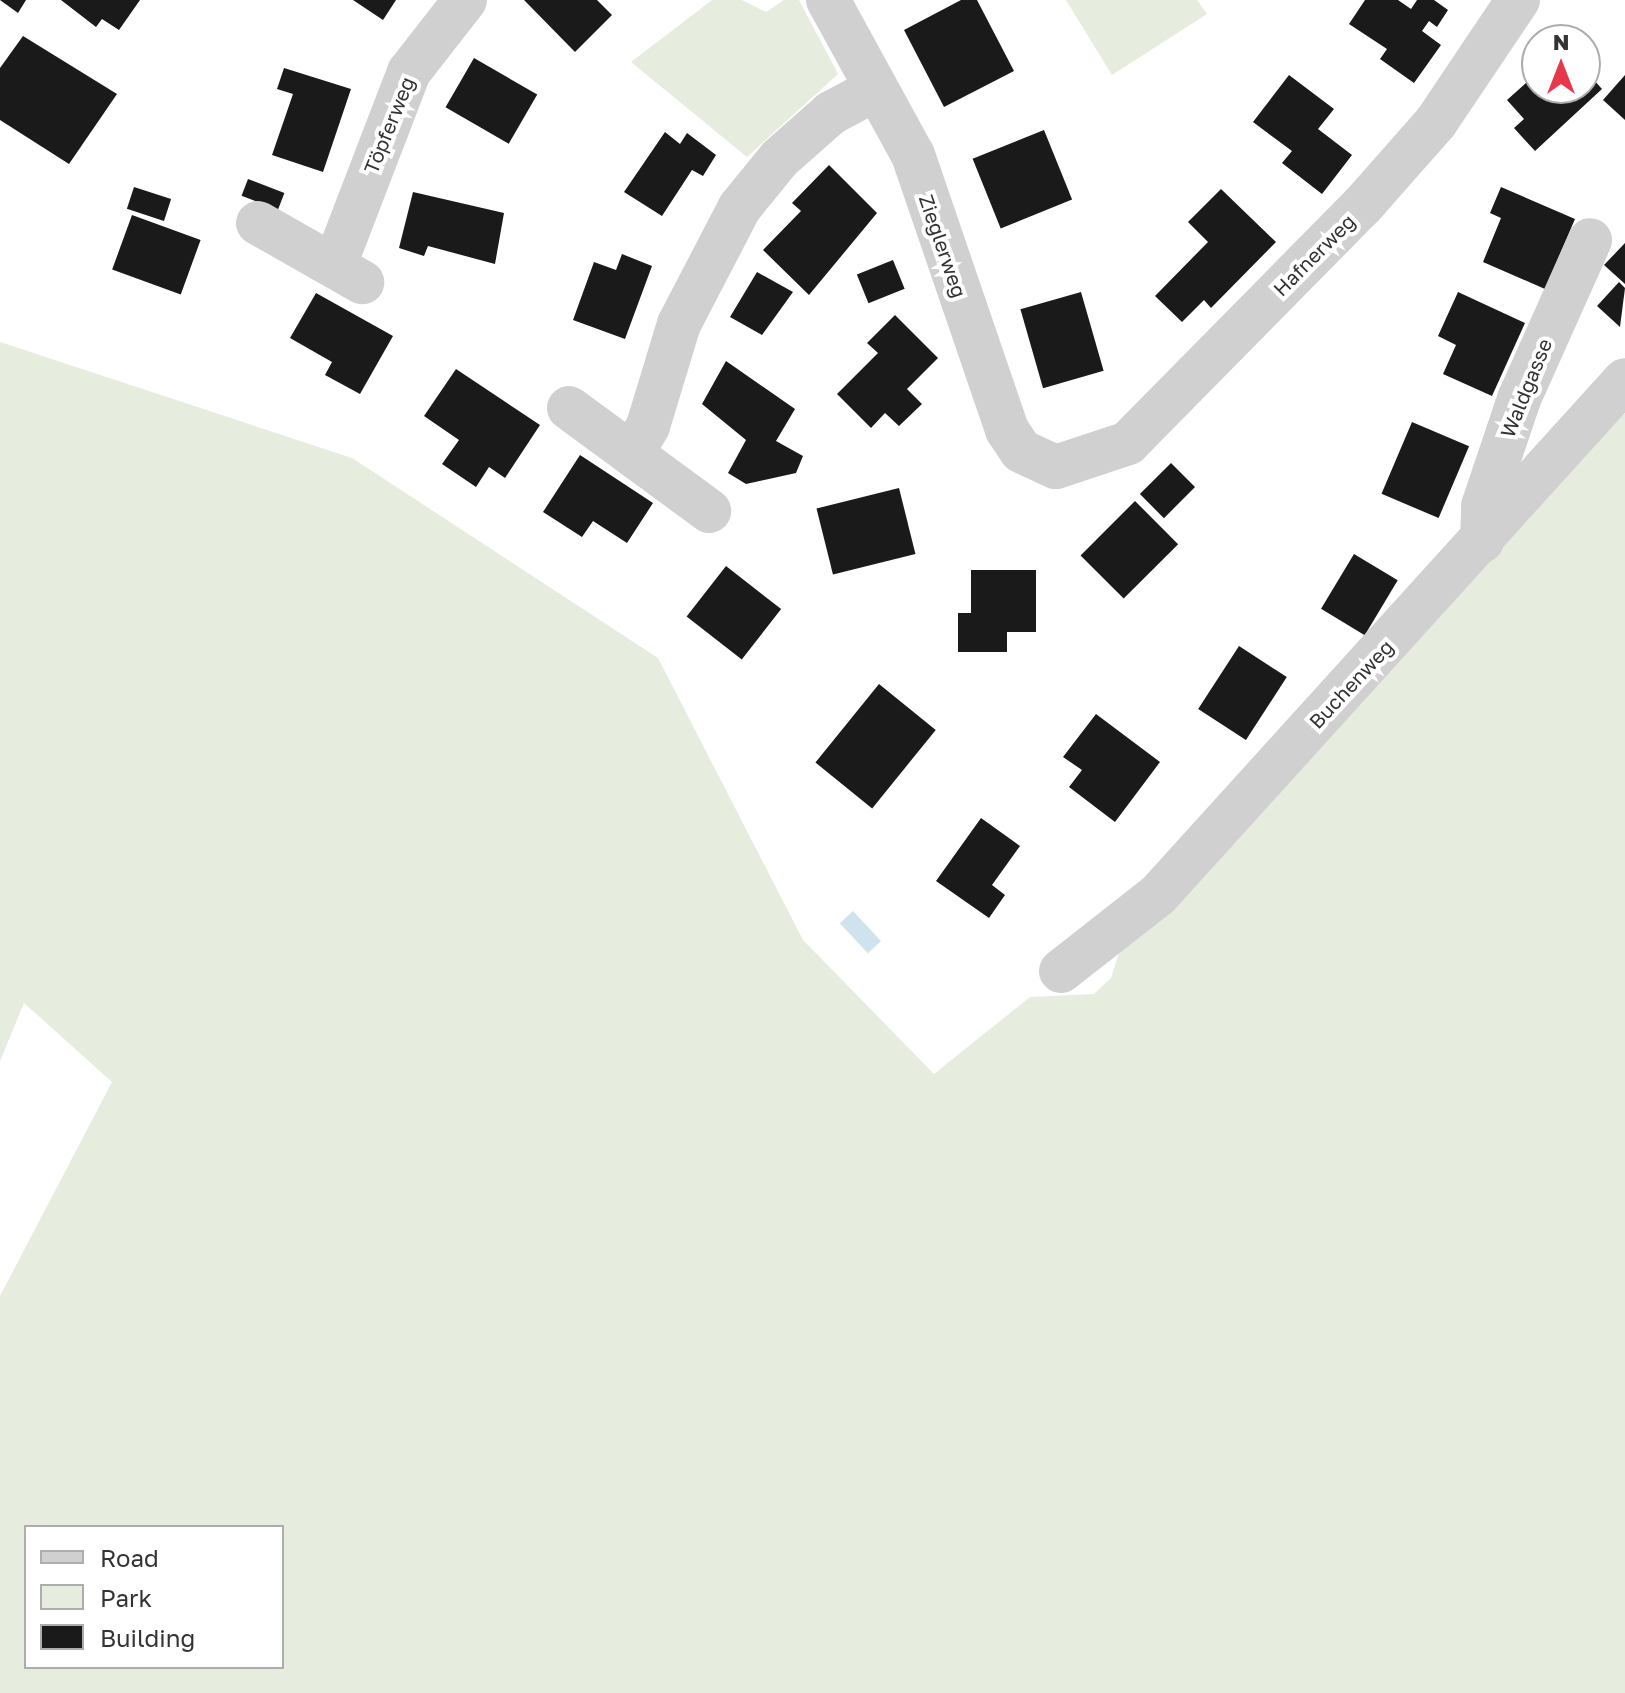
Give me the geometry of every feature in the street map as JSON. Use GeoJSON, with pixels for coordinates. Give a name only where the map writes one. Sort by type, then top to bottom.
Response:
{"type":"FeatureCollection","features":[{"type":"Feature","properties":{"kind":"street","name":"Töpferweg"},"geometry":{"type":"LineString","coordinates":[[258,223],[349,272],[409,72],[465,0]]}},
{"type":"Feature","properties":{"kind":"street","name":"Zieglerweg"},"geometry":{"type":"LineString","coordinates":[[828,0],[913,155],[1007,430],[1021,451],[1039,462],[1069,464]]}},
{"type":"Feature","properties":{"kind":"street","name":"Hafnerweg"},"geometry":{"type":"LineString","coordinates":[[1069,464],[1128,443],[1362,206],[1436,122],[1518,0]]}},
{"type":"Feature","properties":{"kind":"street"},"geometry":{"type":"LineString","coordinates":[[632,453],[648,426],[679,324],[740,207],[780,158],[831,113],[876,89]]}},
{"type":"Feature","properties":{"kind":"street","name":"Waldgasse"},"geometry":{"type":"LineString","coordinates":[[1482,541],[1483,506],[1519,399],[1590,240]]}},
{"type":"Feature","properties":{"kind":"street","name":"Buchenweg"},"geometry":{"type":"LineString","coordinates":[[1061,971],[1158,895],[1625,380]]}},
{"type":"Feature","properties":{"kind":"street"},"geometry":{"type":"LineString","coordinates":[[569,408],[709,511]]}},
{"type":"Feature","properties":{"kind":"green space"},"geometry":{"type":"Polygon","coordinates":[[[712,0],[742,0],[766,12],[784,0],[799,0],[838,74],[747,157],[631,62],[712,0]]]}},
{"type":"Feature","properties":{"kind":"green space"},"geometry":{"type":"Polygon","coordinates":[[[1066,0],[1197,0],[1207,14],[1112,75],[1066,0]]]}},
{"type":"Feature","properties":{"kind":"green space"},"geometry":{"type":"Polygon","coordinates":[[[0,342],[352,458],[658,658],[803,940],[934,1074],[1030,997],[1094,994],[1111,978],[1123,940],[1625,413],[1625,1693],[0,1693],[0,1296],[112,1082],[24,1003],[0,1061],[0,342]]]}},
{"type":"Feature","properties":{"kind":"water"},"geometry":{"type":"Polygon","coordinates":[[[853,911],[881,941],[868,953],[840,923],[853,911]]]}},
{"type":"Feature","properties":{"kind":"building"},"geometry":{"type":"Polygon","coordinates":[[[0,0],[26,0],[18,13],[0,0]]]}},
{"type":"Feature","properties":{"kind":"building"},"geometry":{"type":"Polygon","coordinates":[[[61,0],[140,0],[119,30],[102,19],[96,27],[61,0]]]}},
{"type":"Feature","properties":{"kind":"building"},"geometry":{"type":"Polygon","coordinates":[[[353,0],[396,0],[383,20],[353,0]]]}},
{"type":"Feature","properties":{"kind":"building"},"geometry":{"type":"Polygon","coordinates":[[[524,0],[597,0],[612,15],[575,52],[524,0]]]}},
{"type":"Feature","properties":{"kind":"building"},"geometry":{"type":"Polygon","coordinates":[[[961,0],[977,0],[1014,71],[944,107],[904,30],[961,0]]]}},
{"type":"Feature","properties":{"kind":"building"},"geometry":{"type":"Polygon","coordinates":[[[1365,0],[1398,0],[1411,9],[1417,0],[1434,0],[1448,10],[1437,27],[1429,21],[1422,31],[1441,45],[1414,83],[1380,59],[1387,49],[1349,24],[1365,0]]]}},
{"type":"Feature","properties":{"kind":"building"},"geometry":{"type":"Polygon","coordinates":[[[23,36],[117,94],[69,164],[0,120],[0,68],[23,36]]]}},
{"type":"Feature","properties":{"kind":"building"},"geometry":{"type":"Polygon","coordinates":[[[474,58],[537,94],[509,144],[446,107],[474,58]]]}},
{"type":"Feature","properties":{"kind":"building"},"geometry":{"type":"Polygon","coordinates":[[[284,68],[351,89],[323,172],[272,155],[293,94],[277,89],[284,68]]]}},
{"type":"Feature","properties":{"kind":"building"},"geometry":{"type":"Polygon","coordinates":[[[1289,75],[1334,109],[1318,129],[1352,155],[1322,194],[1282,163],[1292,151],[1253,122],[1289,75]]]}},
{"type":"Feature","properties":{"kind":"building"},"geometry":{"type":"Polygon","coordinates":[[[1625,75],[1625,120],[1603,100],[1625,75]]]}},
{"type":"Feature","properties":{"kind":"building"},"geometry":{"type":"Polygon","coordinates":[[[1521,87],[1521,104],[1586,104],[1535,151],[1514,128],[1524,119],[1507,100],[1521,87]]]}},
{"type":"Feature","properties":{"kind":"building"},"geometry":{"type":"Polygon","coordinates":[[[1044,130],[1072,200],[1001,228],[973,159],[1044,130]]]}},
{"type":"Feature","properties":{"kind":"building"},"geometry":{"type":"Polygon","coordinates":[[[665,132],[680,144],[687,133],[716,155],[703,176],[692,170],[662,216],[624,192],[665,132]]]}},
{"type":"Feature","properties":{"kind":"building"},"geometry":{"type":"Polygon","coordinates":[[[829,165],[877,213],[809,295],[763,250],[801,211],[792,203],[829,165]]]}},
{"type":"Feature","properties":{"kind":"building"},"geometry":{"type":"Polygon","coordinates":[[[248,179],[284,193],[278,210],[242,196],[248,179]]]}},
{"type":"Feature","properties":{"kind":"building"},"geometry":{"type":"Polygon","coordinates":[[[134,187],[171,199],[164,221],[127,209],[134,187]]]}},
{"type":"Feature","properties":{"kind":"building"},"geometry":{"type":"Polygon","coordinates":[[[1501,187],[1575,219],[1545,289],[1483,262],[1501,218],[1490,213],[1501,187]]]}},
{"type":"Feature","properties":{"kind":"building"},"geometry":{"type":"Polygon","coordinates":[[[1221,189],[1276,242],[1211,308],[1204,300],[1182,322],[1155,296],[1208,242],[1188,222],[1221,189]]]}},
{"type":"Feature","properties":{"kind":"building"},"geometry":{"type":"Polygon","coordinates":[[[413,192],[504,213],[495,264],[428,246],[424,256],[399,248],[413,192]]]}},
{"type":"Feature","properties":{"kind":"building"},"geometry":{"type":"Polygon","coordinates":[[[132,215],[201,240],[181,294],[112,270],[132,215]]]}},
{"type":"Feature","properties":{"kind":"building"},"geometry":{"type":"Polygon","coordinates":[[[1625,243],[1625,284],[1604,265],[1625,243]]]}},
{"type":"Feature","properties":{"kind":"building"},"geometry":{"type":"Polygon","coordinates":[[[622,254],[652,266],[625,339],[573,320],[594,262],[616,270],[622,254]]]}},
{"type":"Feature","properties":{"kind":"building"},"geometry":{"type":"Polygon","coordinates":[[[893,260],[905,289],[868,303],[857,275],[893,260]]]}},
{"type":"Feature","properties":{"kind":"building"},"geometry":{"type":"Polygon","coordinates":[[[757,272],[793,292],[762,335],[730,317],[757,272]]]}},
{"type":"Feature","properties":{"kind":"building"},"geometry":{"type":"Polygon","coordinates":[[[1619,282],[1625,288],[1620,327],[1597,306],[1619,282]]]}},
{"type":"Feature","properties":{"kind":"building"},"geometry":{"type":"Polygon","coordinates":[[[1081,292],[1104,371],[1043,388],[1020,309],[1081,292]]]}},
{"type":"Feature","properties":{"kind":"building"},"geometry":{"type":"Polygon","coordinates":[[[1458,292],[1525,323],[1492,396],[1443,374],[1456,345],[1438,336],[1458,292]]]}},
{"type":"Feature","properties":{"kind":"building"},"geometry":{"type":"Polygon","coordinates":[[[316,293],[393,336],[360,394],[325,375],[332,362],[290,338],[316,293]]]}},
{"type":"Feature","properties":{"kind":"building"},"geometry":{"type":"Polygon","coordinates":[[[895,315],[938,358],[907,389],[922,404],[899,426],[885,413],[871,428],[837,394],[878,353],[867,343],[895,315]]]}},
{"type":"Feature","properties":{"kind":"building"},"geometry":{"type":"Polygon","coordinates":[[[726,361],[795,409],[776,441],[803,456],[796,473],[746,484],[728,473],[746,440],[702,404],[726,361]]]}},
{"type":"Feature","properties":{"kind":"building"},"geometry":{"type":"Polygon","coordinates":[[[456,369],[540,425],[505,478],[489,467],[476,487],[442,464],[459,440],[424,416],[456,369]]]}},
{"type":"Feature","properties":{"kind":"building"},"geometry":{"type":"Polygon","coordinates":[[[1412,422],[1469,446],[1439,518],[1382,494],[1412,422]]]}},
{"type":"Feature","properties":{"kind":"building"},"geometry":{"type":"Polygon","coordinates":[[[580,455],[653,503],[627,543],[593,521],[582,537],[543,512],[580,455]]]}},
{"type":"Feature","properties":{"kind":"building"},"geometry":{"type":"Polygon","coordinates":[[[1171,463],[1195,487],[1164,518],[1140,494],[1171,463]]]}},
{"type":"Feature","properties":{"kind":"building"},"geometry":{"type":"Polygon","coordinates":[[[899,488],[915,554],[833,575],[817,509],[899,488]]]}},
{"type":"Feature","properties":{"kind":"building"},"geometry":{"type":"Polygon","coordinates":[[[1135,501],[1178,544],[1124,599],[1081,555],[1135,501]]]}},
{"type":"Feature","properties":{"kind":"building"},"geometry":{"type":"Polygon","coordinates":[[[1354,554],[1398,580],[1365,635],[1321,609],[1354,554]]]}},
{"type":"Feature","properties":{"kind":"building"},"geometry":{"type":"Polygon","coordinates":[[[726,566],[781,609],[742,660],[687,616],[726,566]]]}},
{"type":"Feature","properties":{"kind":"building"},"geometry":{"type":"Polygon","coordinates":[[[971,570],[1036,570],[1036,632],[1007,632],[1007,652],[958,652],[958,613],[971,613],[971,570]]]}},
{"type":"Feature","properties":{"kind":"building"},"geometry":{"type":"Polygon","coordinates":[[[1239,646],[1287,677],[1246,740],[1198,709],[1239,646]]]}},
{"type":"Feature","properties":{"kind":"building"},"geometry":{"type":"Polygon","coordinates":[[[879,684],[936,730],[872,808],[815,762],[879,684]]]}},
{"type":"Feature","properties":{"kind":"building"},"geometry":{"type":"Polygon","coordinates":[[[1096,714],[1160,762],[1115,822],[1069,787],[1082,770],[1063,757],[1096,714]]]}},
{"type":"Feature","properties":{"kind":"building"},"geometry":{"type":"Polygon","coordinates":[[[981,818],[1020,846],[992,885],[1005,895],[989,918],[936,881],[981,818]]]}}]}
